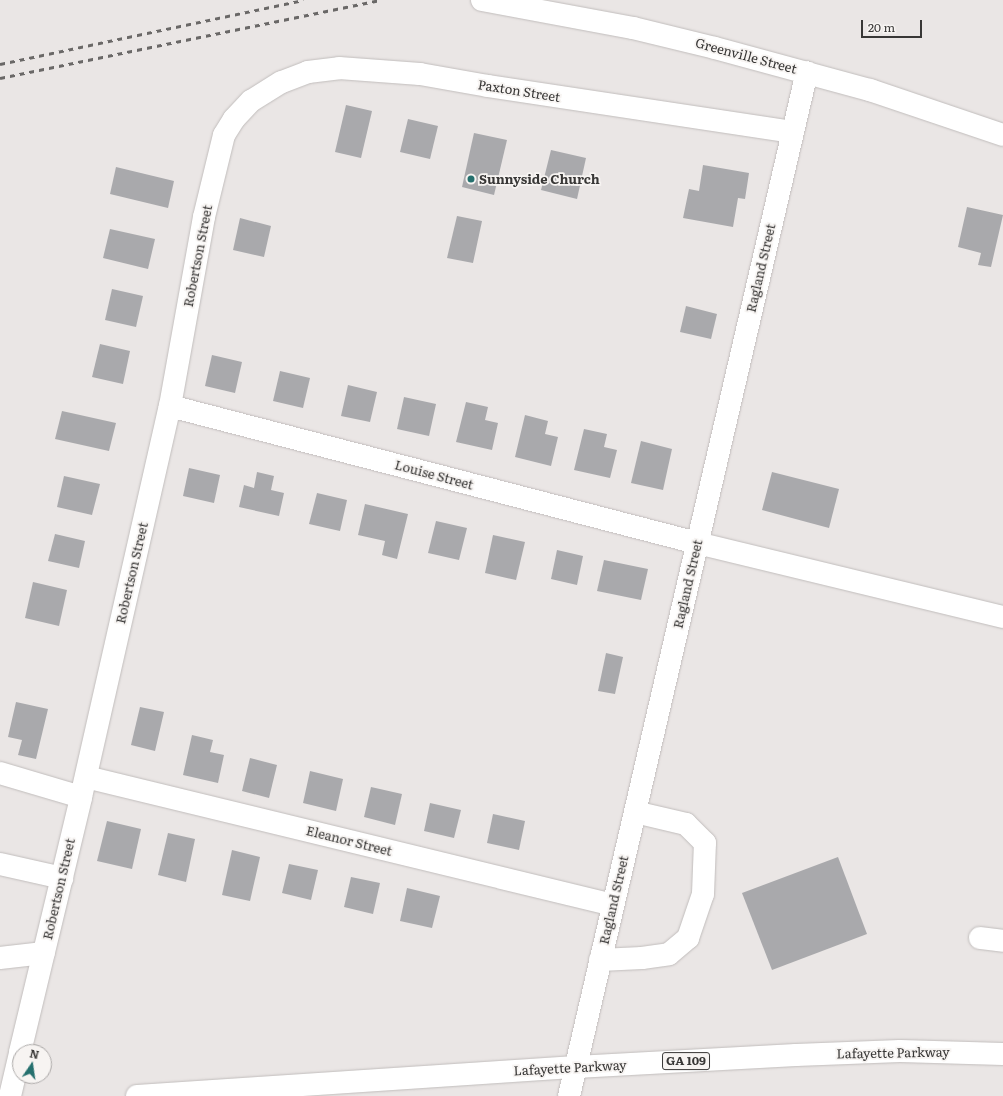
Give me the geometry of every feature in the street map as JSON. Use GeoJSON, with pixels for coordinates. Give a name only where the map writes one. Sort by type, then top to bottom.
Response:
{"type":"FeatureCollection","features":[{"type":"Feature","properties":{"kind":"main road","name":"Greenville Street"},"geometry":{"type":"LineString","coordinates":[[482,0],[559,13],[715,48],[878,92],[1003,135]]}},
{"type":"Feature","properties":{"kind":"main road","name":"Paxton Street"},"geometry":{"type":"LineString","coordinates":[[251,101],[282,82],[308,72],[339,68],[420,74],[488,86],[793,132]]}},
{"type":"Feature","properties":{"kind":"main road","name":"Ragland Street"},"geometry":{"type":"LineString","coordinates":[[569,1096],[807,72]]}},
{"type":"Feature","properties":{"kind":"main road","name":"Robertson Street"},"geometry":{"type":"LineString","coordinates":[[22,1044],[62,878],[170,406],[204,217],[224,135],[234,119],[251,101]]}},
{"type":"Feature","properties":{"kind":"main road","name":"Louise Street"},"geometry":{"type":"LineString","coordinates":[[170,406],[697,543],[1003,617]]}},
{"type":"Feature","properties":{"kind":"main road","name":"Eleanor Street"},"geometry":{"type":"LineString","coordinates":[[0,773],[83,787],[613,905]]}},
{"type":"Feature","properties":{"kind":"main road"},"geometry":{"type":"LineString","coordinates":[[600,960],[642,958],[669,954],[688,938],[703,894],[705,843],[686,824],[635,812]]}},
{"type":"Feature","properties":{"kind":"main road"},"geometry":{"type":"LineString","coordinates":[[0,864],[62,878]]}},
{"type":"Feature","properties":{"kind":"main road"},"geometry":{"type":"LineString","coordinates":[[980,938],[1003,941]]}},
{"type":"Feature","properties":{"kind":"main road"},"geometry":{"type":"LineString","coordinates":[[0,958],[44,953]]}},
{"type":"Feature","properties":{"kind":"main road","name":"Lafayette Parkway"},"geometry":{"type":"LineString","coordinates":[[137,1096],[576,1067],[796,1055],[900,1051],[1003,1054]]}},
{"type":"Feature","properties":{"kind":"main road","name":"Robertson Street"},"geometry":{"type":"LineString","coordinates":[[10,1096],[13,1084]]}},
{"type":"Feature","properties":{"kind":"building"},"geometry":{"type":"Polygon","coordinates":[[[346,105],[372,111],[361,158],[335,152],[346,105]]]}},
{"type":"Feature","properties":{"kind":"building"},"geometry":{"type":"Polygon","coordinates":[[[408,119],[438,126],[430,159],[400,152],[408,119]]]}},
{"type":"Feature","properties":{"kind":"building"},"geometry":{"type":"Polygon","coordinates":[[[474,133],[507,140],[494,195],[462,187],[474,133]]]}},
{"type":"Feature","properties":{"kind":"building"},"geometry":{"type":"Polygon","coordinates":[[[551,150],[586,158],[577,199],[541,190],[551,150]]]}},
{"type":"Feature","properties":{"kind":"building"},"geometry":{"type":"Polygon","coordinates":[[[703,165],[749,173],[745,199],[738,198],[733,227],[683,218],[689,189],[699,191],[703,165]]]}},
{"type":"Feature","properties":{"kind":"building"},"geometry":{"type":"Polygon","coordinates":[[[116,167],[174,181],[168,208],[110,194],[116,167]]]}},
{"type":"Feature","properties":{"kind":"building"},"geometry":{"type":"Polygon","coordinates":[[[967,207],[1003,215],[991,267],[978,265],[981,253],[958,247],[967,207]]]}},
{"type":"Feature","properties":{"kind":"building"},"geometry":{"type":"Polygon","coordinates":[[[457,216],[482,221],[473,263],[447,258],[457,216]]]}},
{"type":"Feature","properties":{"kind":"building"},"geometry":{"type":"Polygon","coordinates":[[[240,218],[271,226],[264,257],[233,250],[240,218]]]}},
{"type":"Feature","properties":{"kind":"building"},"geometry":{"type":"Polygon","coordinates":[[[110,229],[155,239],[148,269],[103,258],[110,229]]]}},
{"type":"Feature","properties":{"kind":"building"},"geometry":{"type":"Polygon","coordinates":[[[112,289],[143,296],[136,327],[105,320],[112,289]]]}},
{"type":"Feature","properties":{"kind":"building"},"geometry":{"type":"Polygon","coordinates":[[[686,306],[717,314],[711,339],[680,332],[686,306]]]}},
{"type":"Feature","properties":{"kind":"building"},"geometry":{"type":"Polygon","coordinates":[[[100,344],[130,351],[123,384],[92,377],[100,344]]]}},
{"type":"Feature","properties":{"kind":"building"},"geometry":{"type":"Polygon","coordinates":[[[212,355],[242,362],[235,393],[205,386],[212,355]]]}},
{"type":"Feature","properties":{"kind":"building"},"geometry":{"type":"Polygon","coordinates":[[[280,371],[310,378],[303,408],[273,401],[280,371]]]}},
{"type":"Feature","properties":{"kind":"building"},"geometry":{"type":"Polygon","coordinates":[[[348,385],[377,392],[370,422],[341,416],[348,385]]]}},
{"type":"Feature","properties":{"kind":"building"},"geometry":{"type":"Polygon","coordinates":[[[404,397],[436,404],[429,436],[397,429],[404,397]]]}},
{"type":"Feature","properties":{"kind":"building"},"geometry":{"type":"Polygon","coordinates":[[[466,402],[488,407],[485,420],[498,423],[492,450],[456,442],[466,402]]]}},
{"type":"Feature","properties":{"kind":"building"},"geometry":{"type":"Polygon","coordinates":[[[62,411],[116,423],[109,451],[55,439],[62,411]]]}},
{"type":"Feature","properties":{"kind":"building"},"geometry":{"type":"Polygon","coordinates":[[[525,415],[548,421],[545,434],[558,437],[551,466],[515,457],[525,415]]]}},
{"type":"Feature","properties":{"kind":"building"},"geometry":{"type":"Polygon","coordinates":[[[584,429],[607,434],[604,447],[617,450],[610,478],[574,470],[584,429]]]}},
{"type":"Feature","properties":{"kind":"building"},"geometry":{"type":"Polygon","coordinates":[[[641,441],[672,449],[663,490],[631,483],[641,441]]]}},
{"type":"Feature","properties":{"kind":"building"},"geometry":{"type":"Polygon","coordinates":[[[189,468],[220,475],[214,503],[183,496],[189,468]]]}},
{"type":"Feature","properties":{"kind":"building"},"geometry":{"type":"Polygon","coordinates":[[[257,472],[274,476],[271,490],[284,493],[279,516],[239,507],[244,485],[254,488],[257,472]]]}},
{"type":"Feature","properties":{"kind":"building"},"geometry":{"type":"Polygon","coordinates":[[[772,472],[839,489],[829,528],[762,510],[772,472]]]}},
{"type":"Feature","properties":{"kind":"building"},"geometry":{"type":"Polygon","coordinates":[[[64,476],[100,484],[92,515],[57,507],[64,476]]]}},
{"type":"Feature","properties":{"kind":"building"},"geometry":{"type":"Polygon","coordinates":[[[317,493],[347,500],[340,531],[309,524],[317,493]]]}},
{"type":"Feature","properties":{"kind":"building"},"geometry":{"type":"Polygon","coordinates":[[[365,504],[408,514],[397,559],[382,555],[385,541],[358,535],[365,504]]]}},
{"type":"Feature","properties":{"kind":"building"},"geometry":{"type":"Polygon","coordinates":[[[436,521],[467,528],[459,560],[428,553],[436,521]]]}},
{"type":"Feature","properties":{"kind":"building"},"geometry":{"type":"Polygon","coordinates":[[[55,534],[85,541],[79,568],[48,561],[55,534]]]}},
{"type":"Feature","properties":{"kind":"building"},"geometry":{"type":"Polygon","coordinates":[[[493,535],[525,542],[516,580],[485,573],[493,535]]]}},
{"type":"Feature","properties":{"kind":"building"},"geometry":{"type":"Polygon","coordinates":[[[557,550],[583,556],[577,585],[551,579],[557,550]]]}},
{"type":"Feature","properties":{"kind":"building"},"geometry":{"type":"Polygon","coordinates":[[[604,560],[648,569],[641,600],[597,591],[604,560]]]}},
{"type":"Feature","properties":{"kind":"building"},"geometry":{"type":"Polygon","coordinates":[[[33,582],[67,590],[59,626],[25,618],[33,582]]]}},
{"type":"Feature","properties":{"kind":"building"},"geometry":{"type":"Polygon","coordinates":[[[606,653],[623,657],[615,694],[598,691],[606,653]]]}},
{"type":"Feature","properties":{"kind":"building"},"geometry":{"type":"Polygon","coordinates":[[[16,702],[48,709],[36,759],[18,755],[22,740],[8,737],[16,702]]]}},
{"type":"Feature","properties":{"kind":"building"},"geometry":{"type":"Polygon","coordinates":[[[140,707],[164,712],[155,751],[131,745],[140,707]]]}},
{"type":"Feature","properties":{"kind":"building"},"geometry":{"type":"Polygon","coordinates":[[[192,735],[213,740],[210,752],[224,755],[218,783],[183,775],[192,735]]]}},
{"type":"Feature","properties":{"kind":"building"},"geometry":{"type":"Polygon","coordinates":[[[250,758],[277,765],[269,798],[242,791],[250,758]]]}},
{"type":"Feature","properties":{"kind":"building"},"geometry":{"type":"Polygon","coordinates":[[[310,771],[343,779],[336,811],[303,803],[310,771]]]}},
{"type":"Feature","properties":{"kind":"building"},"geometry":{"type":"Polygon","coordinates":[[[371,787],[402,794],[395,825],[364,817],[371,787]]]}},
{"type":"Feature","properties":{"kind":"building"},"geometry":{"type":"Polygon","coordinates":[[[430,803],[461,810],[454,838],[424,831],[430,803]]]}},
{"type":"Feature","properties":{"kind":"building"},"geometry":{"type":"Polygon","coordinates":[[[493,814],[525,821],[519,850],[487,843],[493,814]]]}},
{"type":"Feature","properties":{"kind":"building"},"geometry":{"type":"Polygon","coordinates":[[[107,821],[141,829],[132,869],[97,861],[107,821]]]}},
{"type":"Feature","properties":{"kind":"building"},"geometry":{"type":"Polygon","coordinates":[[[168,833],[195,839],[186,882],[158,875],[168,833]]]}},
{"type":"Feature","properties":{"kind":"building"},"geometry":{"type":"Polygon","coordinates":[[[232,850],[260,857],[250,901],[222,895],[232,850]]]}},
{"type":"Feature","properties":{"kind":"building"},"geometry":{"type":"Polygon","coordinates":[[[838,857],[867,934],[772,970],[742,893],[838,857]]]}},
{"type":"Feature","properties":{"kind":"building"},"geometry":{"type":"Polygon","coordinates":[[[289,864],[318,870],[311,900],[282,893],[289,864]]]}},
{"type":"Feature","properties":{"kind":"building"},"geometry":{"type":"Polygon","coordinates":[[[351,877],[380,883],[373,914],[344,907],[351,877]]]}},
{"type":"Feature","properties":{"kind":"building"},"geometry":{"type":"Polygon","coordinates":[[[407,888],[440,896],[432,928],[400,921],[407,888]]]}},
{"type":"Feature","properties":{"kind":"railway"},"geometry":{"type":"LineString","coordinates":[[0,64],[303,0]]}},
{"type":"Feature","properties":{"kind":"railway"},"geometry":{"type":"LineString","coordinates":[[0,78],[379,0]]}},
{"type":"Feature","properties":{"kind":"place","name":"Sunnyside Church"},"geometry":{"type":"Point","coordinates":[471,179]}}]}
